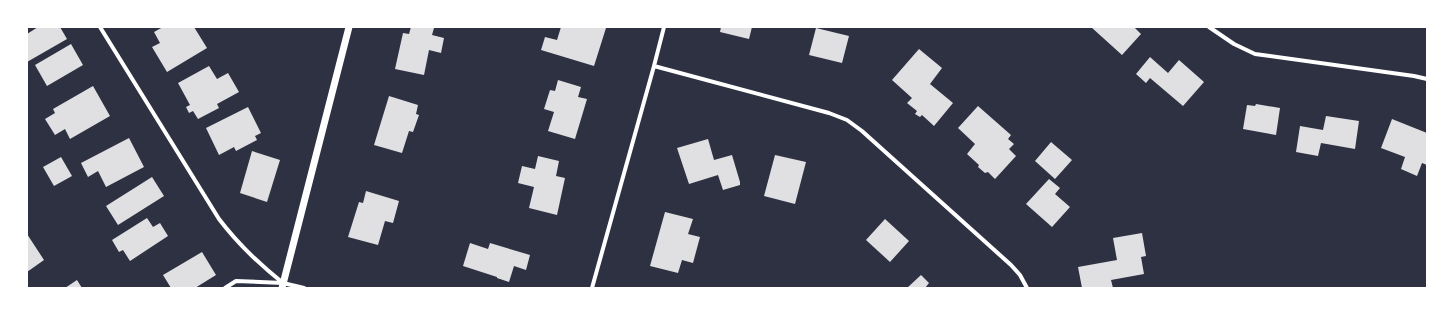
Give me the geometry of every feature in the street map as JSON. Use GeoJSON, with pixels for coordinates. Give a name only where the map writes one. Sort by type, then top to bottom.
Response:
{"type":"FeatureCollection","features":[{"type":"Feature","properties":{"kind":"street"},"geometry":{"type":"LineString","coordinates":[[100,27],[220,219],[241,246],[283,286]]}},
{"type":"Feature","properties":{"kind":"street"},"geometry":{"type":"LineString","coordinates":[[283,286],[349,27]]}},
{"type":"Feature","properties":{"kind":"street"},"geometry":{"type":"LineString","coordinates":[[592,288],[664,27]]}},
{"type":"Feature","properties":{"kind":"street"},"geometry":{"type":"LineString","coordinates":[[1209,27],[1234,44],[1255,54],[1427,79]]}},
{"type":"Feature","properties":{"kind":"street"},"geometry":{"type":"LineString","coordinates":[[654,66],[829,113],[847,120],[862,131],[1011,265],[1020,275],[1027,288]]}},
{"type":"Feature","properties":{"kind":"street"},"geometry":{"type":"LineString","coordinates":[[225,288],[236,281],[304,288]]}},
{"type":"Feature","properties":{"kind":"building"},"geometry":{"type":"Polygon","coordinates":[[[38,27],[60,27],[67,39],[27,62],[27,34],[38,27]]]}},
{"type":"Feature","properties":{"kind":"building"},"geometry":{"type":"Polygon","coordinates":[[[163,27],[194,27],[207,48],[167,72],[152,47],[160,43],[154,32],[163,27]]]}},
{"type":"Feature","properties":{"kind":"building"},"geometry":{"type":"Polygon","coordinates":[[[411,27],[434,28],[432,35],[444,38],[441,53],[429,50],[424,75],[395,69],[403,33],[409,34],[411,27]]]}},
{"type":"Feature","properties":{"kind":"building"},"geometry":{"type":"Polygon","coordinates":[[[561,27],[606,28],[594,66],[541,50],[545,37],[557,40],[561,27]]]}},
{"type":"Feature","properties":{"kind":"building"},"geometry":{"type":"Polygon","coordinates":[[[721,27],[752,27],[749,39],[720,32],[721,27]]]}},
{"type":"Feature","properties":{"kind":"building"},"geometry":{"type":"Polygon","coordinates":[[[1091,27],[1134,27],[1141,34],[1122,55],[1091,27]]]}},
{"type":"Feature","properties":{"kind":"building"},"geometry":{"type":"Polygon","coordinates":[[[816,28],[849,36],[842,63],[809,55],[816,28]]]}},
{"type":"Feature","properties":{"kind":"building"},"geometry":{"type":"Polygon","coordinates":[[[71,44],[83,65],[47,86],[35,65],[71,44]]]}},
{"type":"Feature","properties":{"kind":"building"},"geometry":{"type":"Polygon","coordinates":[[[919,49],[942,68],[930,84],[953,103],[934,126],[922,115],[920,117],[915,114],[917,111],[907,103],[912,98],[892,80],[919,49]]]}},
{"type":"Feature","properties":{"kind":"building"},"geometry":{"type":"Polygon","coordinates":[[[1150,57],[1168,73],[1179,60],[1204,82],[1183,106],[1150,78],[1146,83],[1136,74],[1150,57]]]}},
{"type":"Feature","properties":{"kind":"building"},"geometry":{"type":"Polygon","coordinates":[[[209,66],[217,79],[228,73],[239,92],[217,104],[219,108],[198,119],[193,111],[189,113],[186,107],[190,105],[178,83],[209,66]]]}},
{"type":"Feature","properties":{"kind":"building"},"geometry":{"type":"Polygon","coordinates":[[[558,80],[581,87],[578,97],[587,99],[575,139],[548,131],[554,112],[544,109],[550,90],[555,91],[558,80]]]}},
{"type":"Feature","properties":{"kind":"building"},"geometry":{"type":"Polygon","coordinates":[[[93,86],[110,116],[70,139],[65,129],[55,135],[45,119],[55,113],[53,109],[93,86]]]}},
{"type":"Feature","properties":{"kind":"building"},"geometry":{"type":"Polygon","coordinates":[[[389,96],[418,105],[416,114],[419,115],[413,132],[409,131],[402,153],[374,145],[389,96]]]}},
{"type":"Feature","properties":{"kind":"building"},"geometry":{"type":"Polygon","coordinates":[[[1256,104],[1280,108],[1276,135],[1243,129],[1247,105],[1255,106],[1256,104]]]}},
{"type":"Feature","properties":{"kind":"building"},"geometry":{"type":"Polygon","coordinates":[[[978,106],[1011,135],[1008,139],[1014,144],[1009,149],[1016,156],[995,179],[988,172],[985,173],[978,167],[979,165],[967,154],[975,144],[958,128],[978,106]]]}},
{"type":"Feature","properties":{"kind":"building"},"geometry":{"type":"Polygon","coordinates":[[[248,107],[261,133],[255,136],[257,140],[236,151],[234,147],[219,155],[206,128],[248,107]]]}},
{"type":"Feature","properties":{"kind":"building"},"geometry":{"type":"Polygon","coordinates":[[[1326,116],[1359,121],[1355,149],[1321,143],[1318,156],[1296,152],[1300,126],[1323,130],[1326,116]]]}},
{"type":"Feature","properties":{"kind":"building"},"geometry":{"type":"Polygon","coordinates":[[[1392,119],[1427,133],[1427,165],[1422,163],[1417,176],[1401,169],[1405,157],[1381,148],[1392,119]]]}},
{"type":"Feature","properties":{"kind":"building"},"geometry":{"type":"Polygon","coordinates":[[[129,138],[144,167],[106,187],[98,171],[88,177],[81,163],[129,138]]]}},
{"type":"Feature","properties":{"kind":"building"},"geometry":{"type":"Polygon","coordinates":[[[708,139],[714,160],[732,155],[740,185],[723,190],[718,175],[689,184],[677,148],[708,139]]]}},
{"type":"Feature","properties":{"kind":"building"},"geometry":{"type":"Polygon","coordinates":[[[1051,142],[1072,160],[1055,179],[1035,161],[1051,142]]]}},
{"type":"Feature","properties":{"kind":"building"},"geometry":{"type":"Polygon","coordinates":[[[252,151],[280,160],[267,202],[240,193],[252,151]]]}},
{"type":"Feature","properties":{"kind":"building"},"geometry":{"type":"Polygon","coordinates":[[[775,155],[806,162],[795,204],[764,196],[775,155]]]}},
{"type":"Feature","properties":{"kind":"building"},"geometry":{"type":"Polygon","coordinates":[[[538,156],[559,161],[556,176],[565,178],[557,215],[529,208],[534,187],[518,183],[522,166],[535,169],[538,156]]]}},
{"type":"Feature","properties":{"kind":"building"},"geometry":{"type":"Polygon","coordinates":[[[61,157],[72,176],[54,186],[43,167],[61,157]]]}},
{"type":"Feature","properties":{"kind":"building"},"geometry":{"type":"Polygon","coordinates":[[[152,177],[164,196],[118,225],[106,206],[152,177]]]}},
{"type":"Feature","properties":{"kind":"building"},"geometry":{"type":"Polygon","coordinates":[[[1049,179],[1060,188],[1055,194],[1070,207],[1052,227],[1026,204],[1049,179]]]}},
{"type":"Feature","properties":{"kind":"building"},"geometry":{"type":"Polygon","coordinates":[[[366,191],[399,201],[393,223],[385,221],[378,245],[348,237],[359,202],[363,203],[366,191]]]}},
{"type":"Feature","properties":{"kind":"building"},"geometry":{"type":"Polygon","coordinates":[[[665,212],[693,219],[688,234],[700,237],[693,263],[682,260],[678,273],[650,266],[665,212]]]}},
{"type":"Feature","properties":{"kind":"building"},"geometry":{"type":"Polygon","coordinates":[[[147,218],[153,227],[160,223],[168,236],[130,261],[123,250],[119,252],[112,240],[147,218]]]}},
{"type":"Feature","properties":{"kind":"building"},"geometry":{"type":"Polygon","coordinates":[[[885,219],[909,241],[890,262],[866,240],[885,219]]]}},
{"type":"Feature","properties":{"kind":"building"},"geometry":{"type":"Polygon","coordinates":[[[1142,233],[1146,256],[1141,257],[1144,274],[1111,280],[1113,288],[1082,288],[1078,267],[1117,260],[1113,238],[1142,233]]]}},
{"type":"Feature","properties":{"kind":"building"},"geometry":{"type":"Polygon","coordinates":[[[27,234],[44,260],[27,272],[27,234]]]}},
{"type":"Feature","properties":{"kind":"building"},"geometry":{"type":"Polygon","coordinates":[[[470,243],[488,249],[490,243],[530,255],[526,270],[514,266],[509,282],[463,266],[470,243]]]}},
{"type":"Feature","properties":{"kind":"building"},"geometry":{"type":"Polygon","coordinates":[[[202,252],[216,275],[195,288],[171,288],[163,275],[202,252]]]}},
{"type":"Feature","properties":{"kind":"building"},"geometry":{"type":"Polygon","coordinates":[[[921,275],[929,283],[925,288],[907,288],[921,275]]]}},
{"type":"Feature","properties":{"kind":"building"},"geometry":{"type":"Polygon","coordinates":[[[77,280],[82,288],[65,288],[77,280]]]}}]}
